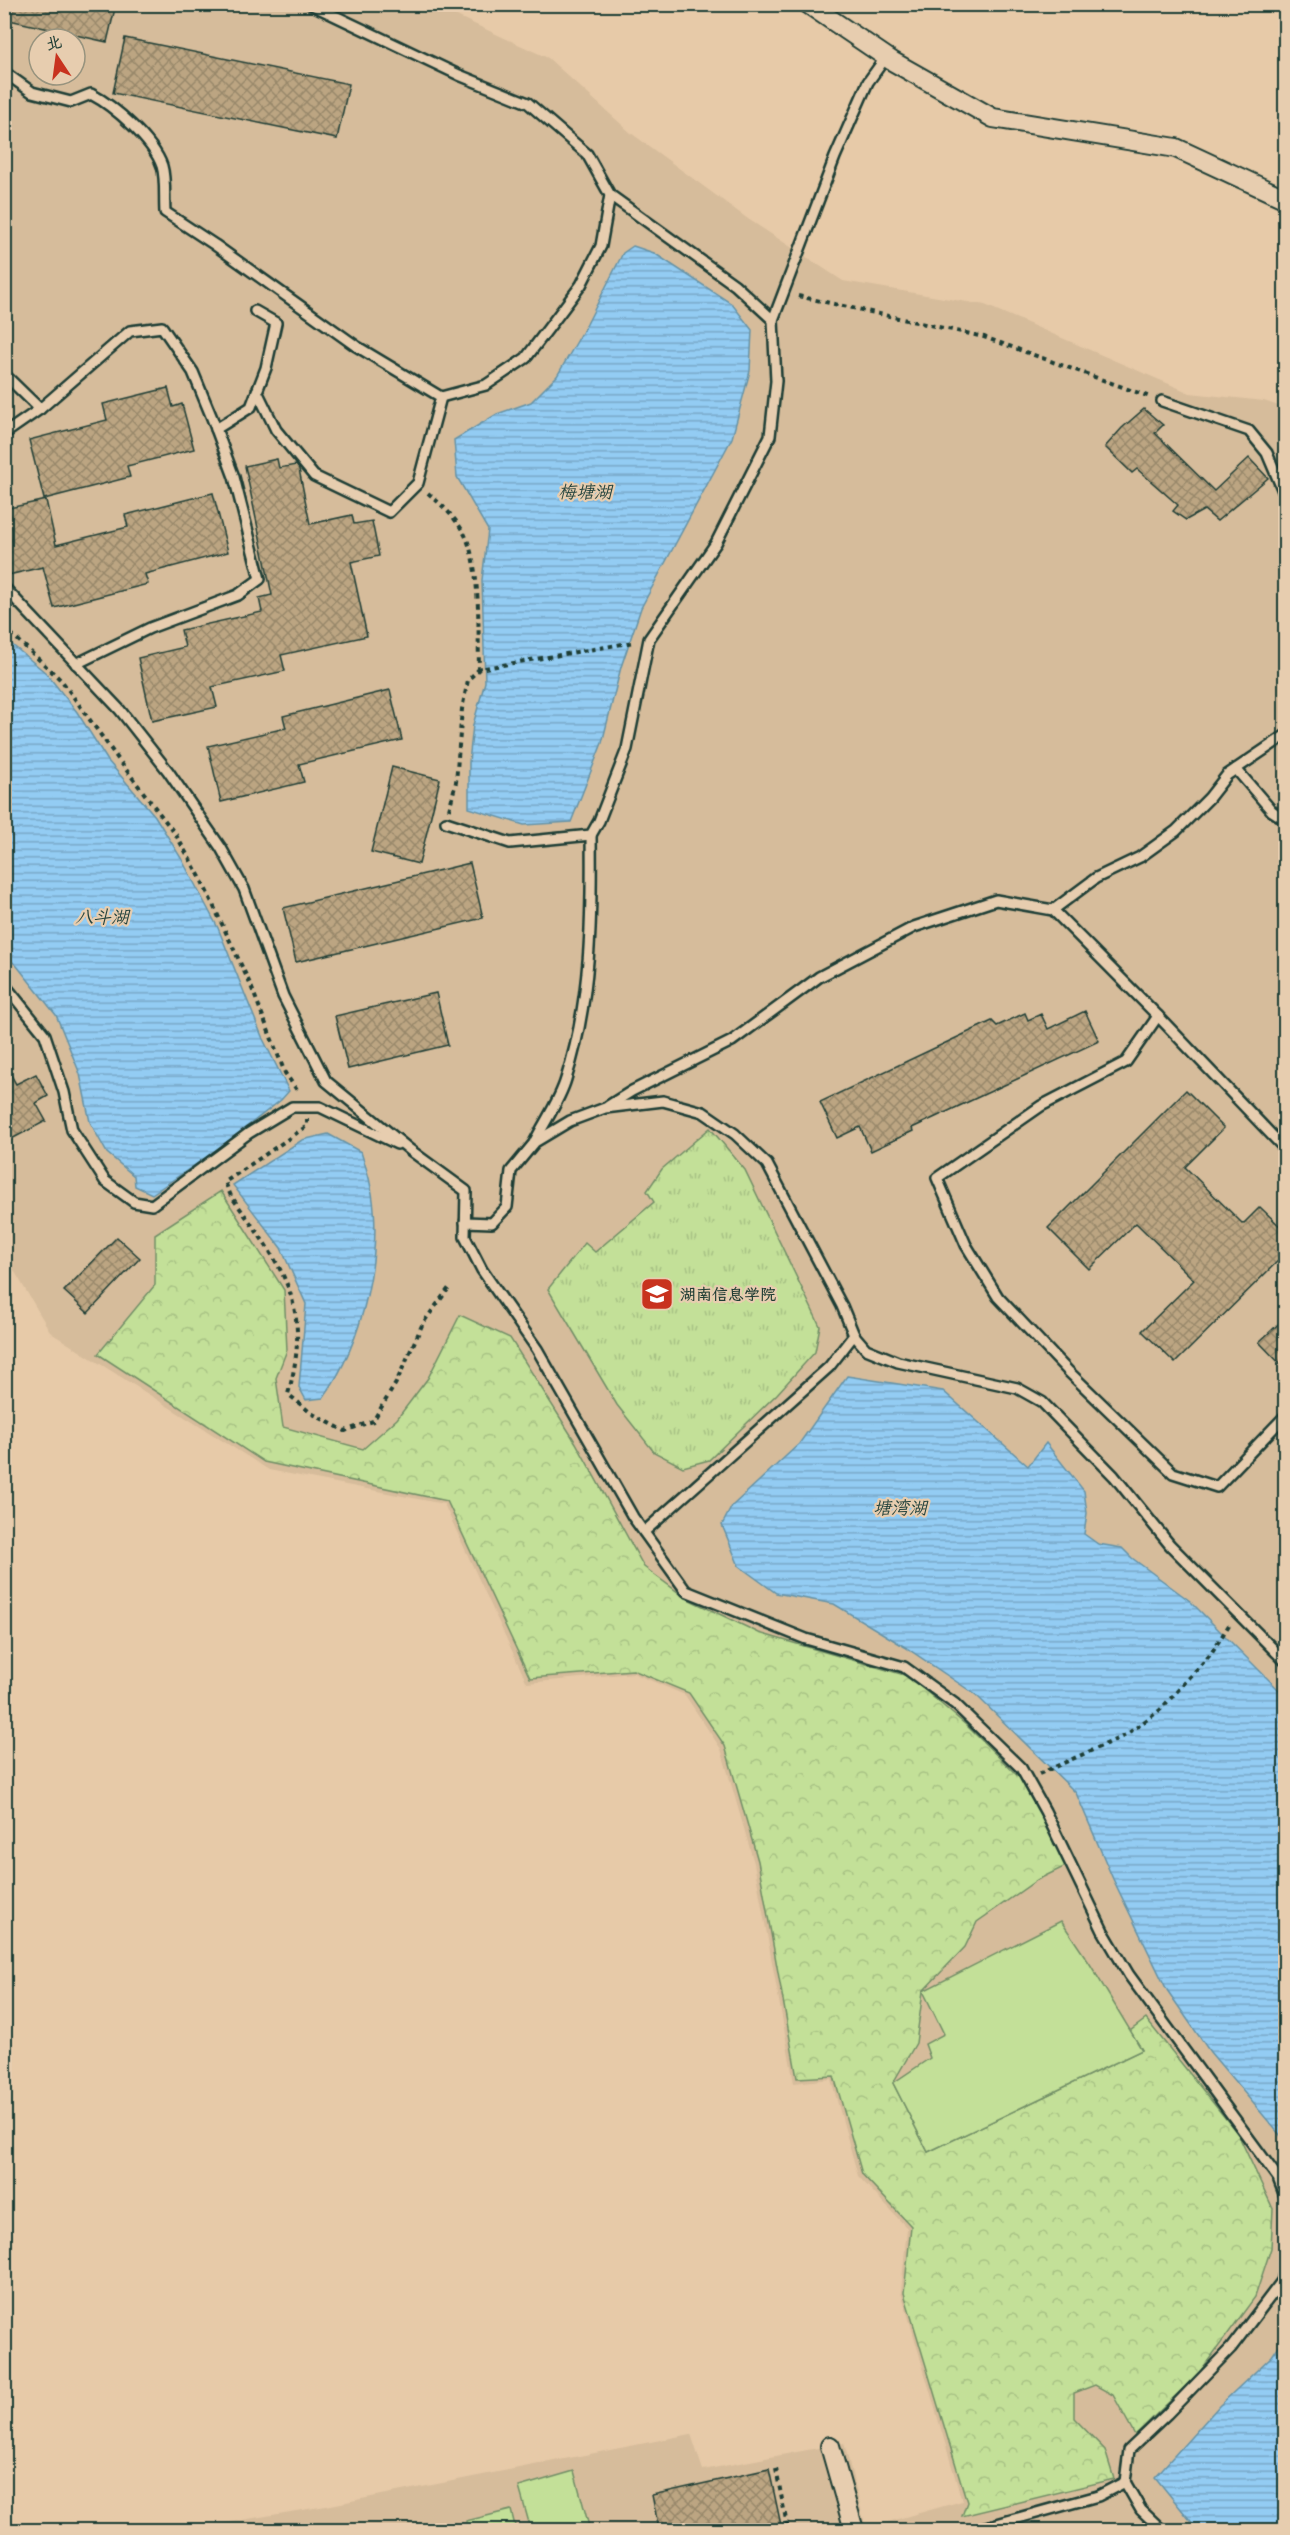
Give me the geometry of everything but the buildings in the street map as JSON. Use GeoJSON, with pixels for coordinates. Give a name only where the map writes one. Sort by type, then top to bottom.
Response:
{"type":"FeatureCollection","features":[{"type":"Feature","properties":{"kind":"street"},"geometry":{"type":"LineString","coordinates":[[808,4],[886,57],[993,118],[1176,148],[1286,199]]}},
{"type":"Feature","properties":{"kind":"street"},"geometry":{"type":"LineString","coordinates":[[830,2446],[854,2530]]}},
{"type":"Feature","properties":{"kind":"lane"},"geometry":{"type":"LineString","coordinates":[[310,4],[459,75],[528,103],[586,154],[610,195],[735,285],[773,320]]}},
{"type":"Feature","properties":{"kind":"lane"},"geometry":{"type":"LineString","coordinates":[[465,1222],[492,1223],[507,1206],[511,1171],[535,1142],[566,1081],[584,1002],[592,910],[591,835],[599,821],[627,749],[649,639],[716,543],[770,436],[776,381],[773,320],[840,147],[868,82],[886,57]]}},
{"type":"Feature","properties":{"kind":"lane"},"geometry":{"type":"LineString","coordinates":[[4,72],[32,92],[71,102],[91,94],[107,102],[153,148],[162,167],[165,212],[225,251],[356,346],[441,397],[486,385],[526,358],[581,285],[601,246],[610,195]]}},
{"type":"Feature","properties":{"kind":"lane"},"geometry":{"type":"LineString","coordinates":[[216,429],[251,407],[266,368],[276,323],[255,311]]}},
{"type":"Feature","properties":{"kind":"lane"},"geometry":{"type":"LineString","coordinates":[[4,434],[40,409],[130,331],[162,327],[193,372],[234,477],[260,579],[238,595],[150,628],[76,664]]}},
{"type":"Feature","properties":{"kind":"lane"},"geometry":{"type":"LineString","coordinates":[[4,374],[40,409]]}},
{"type":"Feature","properties":{"kind":"lane"},"geometry":{"type":"LineString","coordinates":[[257,391],[276,430],[314,476],[390,512],[418,483],[441,397]]}},
{"type":"Feature","properties":{"kind":"lane"},"geometry":{"type":"LineString","coordinates":[[1162,401],[1249,431],[1267,453],[1286,498]]}},
{"type":"Feature","properties":{"kind":"lane"},"geometry":{"type":"LineString","coordinates":[[4,587],[120,711],[168,771],[221,848],[244,889],[283,996],[326,1081],[410,1150],[466,1191],[465,1237],[482,1270],[537,1349],[596,1454],[644,1532],[686,1591],[806,1640],[904,1667],[955,1704],[1021,1768],[1046,1811],[1103,1931],[1129,1975],[1278,2178],[1286,2199]]}},
{"type":"Feature","properties":{"kind":"lane"},"geometry":{"type":"LineString","coordinates":[[1053,909],[1096,878],[1140,857],[1176,831],[1227,776],[1286,735]]}},
{"type":"Feature","properties":{"kind":"lane"},"geometry":{"type":"LineString","coordinates":[[1236,769],[1272,811],[1286,820]]}},
{"type":"Feature","properties":{"kind":"lane"},"geometry":{"type":"LineString","coordinates":[[446,822],[510,843],[591,835]]}},
{"type":"Feature","properties":{"kind":"lane"},"geometry":{"type":"LineString","coordinates":[[535,1142],[570,1121],[605,1108],[632,1091],[732,1041],[819,976],[914,927],[996,900],[1053,909],[1286,1150]]}},
{"type":"Feature","properties":{"kind":"lane"},"geometry":{"type":"LineString","coordinates":[[4,984],[45,1035],[64,1092],[72,1130],[105,1181],[134,1202],[152,1205],[249,1133],[292,1107],[320,1107],[410,1150]]}},
{"type":"Feature","properties":{"kind":"lane"},"geometry":{"type":"LineString","coordinates":[[1158,1016],[1126,1062],[1041,1106],[937,1178],[966,1245],[998,1297],[1069,1372],[1173,1473],[1217,1487],[1286,1415]]}},
{"type":"Feature","properties":{"kind":"lane"},"geometry":{"type":"LineString","coordinates":[[605,1108],[663,1101],[703,1112],[735,1134],[767,1164],[831,1284],[854,1335],[866,1349],[897,1362],[1017,1388],[1042,1402],[1114,1476],[1170,1545],[1286,1662]]}},
{"type":"Feature","properties":{"kind":"lane"},"geometry":{"type":"LineString","coordinates":[[644,1532],[829,1367],[854,1335]]}},
{"type":"Feature","properties":{"kind":"lane"},"geometry":{"type":"LineString","coordinates":[[1162,2530],[1141,2510],[1125,2482],[1129,2450],[1231,2348],[1282,2281],[1286,2268]]}},
{"type":"Feature","properties":{"kind":"lane"},"geometry":{"type":"LineString","coordinates":[[975,2530],[1098,2496],[1125,2482]]}},
{"type":"Feature","properties":{"kind":"path"},"geometry":{"type":"LineString","coordinates":[[783,293],[984,337],[1162,401]]}},
{"type":"Feature","properties":{"kind":"path"},"geometry":{"type":"LineString","coordinates":[[418,483],[448,511],[465,535],[475,575],[479,669]]}},
{"type":"Feature","properties":{"kind":"path"},"geometry":{"type":"LineString","coordinates":[[4,627],[62,681],[176,835],[200,877],[251,986],[285,1072],[308,1107],[307,1126],[225,1182],[231,1196],[285,1274],[295,1302],[294,1373],[288,1394],[311,1413],[345,1431],[373,1421],[396,1383],[423,1323],[449,1288]]}},
{"type":"Feature","properties":{"kind":"path"},"geometry":{"type":"LineString","coordinates":[[446,822],[456,782],[462,709],[468,680],[479,669],[649,639]]}},
{"type":"Feature","properties":{"kind":"path"},"geometry":{"type":"LineString","coordinates":[[1027,1779],[1126,1735],[1160,1710],[1209,1655],[1224,1630],[1239,1613]]}},
{"type":"Feature","properties":{"kind":"path"},"geometry":{"type":"LineString","coordinates":[[776,2469],[788,2530]]}},
{"type":"Feature","properties":{"kind":"shaded area","name":"湖南信息学院"},"geometry":{"type":"Polygon","coordinates":[[[4,5],[433,5],[548,58],[631,133],[748,219],[843,281],[985,305],[1190,393],[1264,401],[1285,408],[1285,2530],[183,2530],[326,2506],[691,2434],[703,2470],[844,2443],[866,2528],[962,2501],[901,2292],[907,2228],[858,2176],[831,2079],[794,2083],[754,1863],[721,1749],[685,1695],[633,1673],[527,1683],[444,1504],[269,1470],[51,1333],[5,1255],[4,5]]]}},
{"type":"Feature","properties":{"kind":"green space"},"geometry":{"type":"Polygon","coordinates":[[[710,1128],[745,1170],[820,1326],[815,1352],[777,1394],[709,1460],[683,1467],[654,1452],[617,1405],[548,1289],[585,1243],[595,1252],[654,1202],[647,1191],[662,1169],[710,1128]]]}},
{"type":"Feature","properties":{"kind":"green space"},"geometry":{"type":"Polygon","coordinates":[[[221,1191],[284,1290],[287,1350],[276,1378],[283,1427],[363,1449],[397,1419],[428,1378],[460,1315],[510,1338],[576,1443],[644,1567],[686,1598],[759,1633],[908,1676],[966,1725],[1024,1782],[1066,1866],[1037,1880],[977,1922],[965,1947],[923,1991],[916,2043],[893,2083],[928,2152],[1142,2050],[1130,2031],[1146,2019],[1238,2134],[1273,2209],[1271,2248],[1255,2297],[1199,2373],[1135,2435],[1113,2395],[1095,2385],[1074,2393],[1074,2418],[1105,2450],[1114,2479],[962,2516],[967,2502],[904,2293],[911,2226],[862,2174],[834,2076],[797,2078],[758,1861],[725,1746],[689,1693],[633,1670],[530,1678],[447,1501],[264,1462],[98,1354],[155,1285],[155,1234],[221,1191]]]}},
{"type":"Feature","properties":{"kind":"green space"},"geometry":{"type":"Polygon","coordinates":[[[1061,1921],[1142,2050],[928,2152],[893,2083],[930,2058],[925,2044],[944,2034],[923,1991],[1061,1921]]]}},
{"type":"Feature","properties":{"kind":"green space"},"geometry":{"type":"Polygon","coordinates":[[[574,2471],[590,2530],[531,2530],[519,2487],[574,2471]]]}},
{"type":"Feature","properties":{"kind":"green space"},"geometry":{"type":"Polygon","coordinates":[[[511,2510],[516,2530],[468,2530],[466,2521],[511,2510]]]}},
{"type":"Feature","properties":{"kind":"water","name":"梅塘湖"},"geometry":{"type":"Polygon","coordinates":[[[633,246],[654,253],[732,304],[752,330],[750,371],[732,438],[641,608],[621,667],[602,743],[571,822],[524,825],[469,808],[469,762],[473,725],[485,682],[482,580],[488,530],[457,477],[454,440],[497,414],[531,402],[557,376],[587,324],[623,253],[633,246]]]}},
{"type":"Feature","properties":{"kind":"water","name":"八斗湖"},"geometry":{"type":"Polygon","coordinates":[[[4,638],[46,673],[77,712],[108,761],[155,816],[181,858],[218,928],[263,1039],[289,1091],[281,1100],[217,1150],[152,1194],[135,1186],[134,1176],[107,1153],[90,1122],[80,1074],[56,1015],[17,966],[5,955],[4,638]]]}},
{"type":"Feature","properties":{"kind":"water"},"geometry":{"type":"Polygon","coordinates":[[[328,1134],[361,1152],[374,1209],[375,1237],[367,1295],[349,1351],[323,1398],[306,1400],[299,1387],[306,1304],[281,1248],[233,1185],[302,1140],[328,1134]]]}},
{"type":"Feature","properties":{"kind":"water","name":"塘湾湖"},"geometry":{"type":"Polygon","coordinates":[[[847,1376],[943,1391],[1028,1466],[1046,1443],[1084,1491],[1087,1513],[1084,1534],[1098,1544],[1122,1548],[1190,1601],[1285,1696],[1285,2141],[1210,2052],[1167,1990],[1113,1879],[1076,1793],[976,1695],[905,1647],[834,1604],[776,1593],[739,1566],[722,1525],[732,1506],[799,1444],[847,1376]]]}},
{"type":"Feature","properties":{"kind":"water"},"geometry":{"type":"Polygon","coordinates":[[[1285,2337],[1285,2530],[1198,2530],[1155,2477],[1219,2406],[1272,2356],[1285,2337]]]}},
{"type":"Feature","properties":{"kind":"place","name":"湖南信息学院"},"geometry":{"type":"Point","coordinates":[657,1294]}}]}
